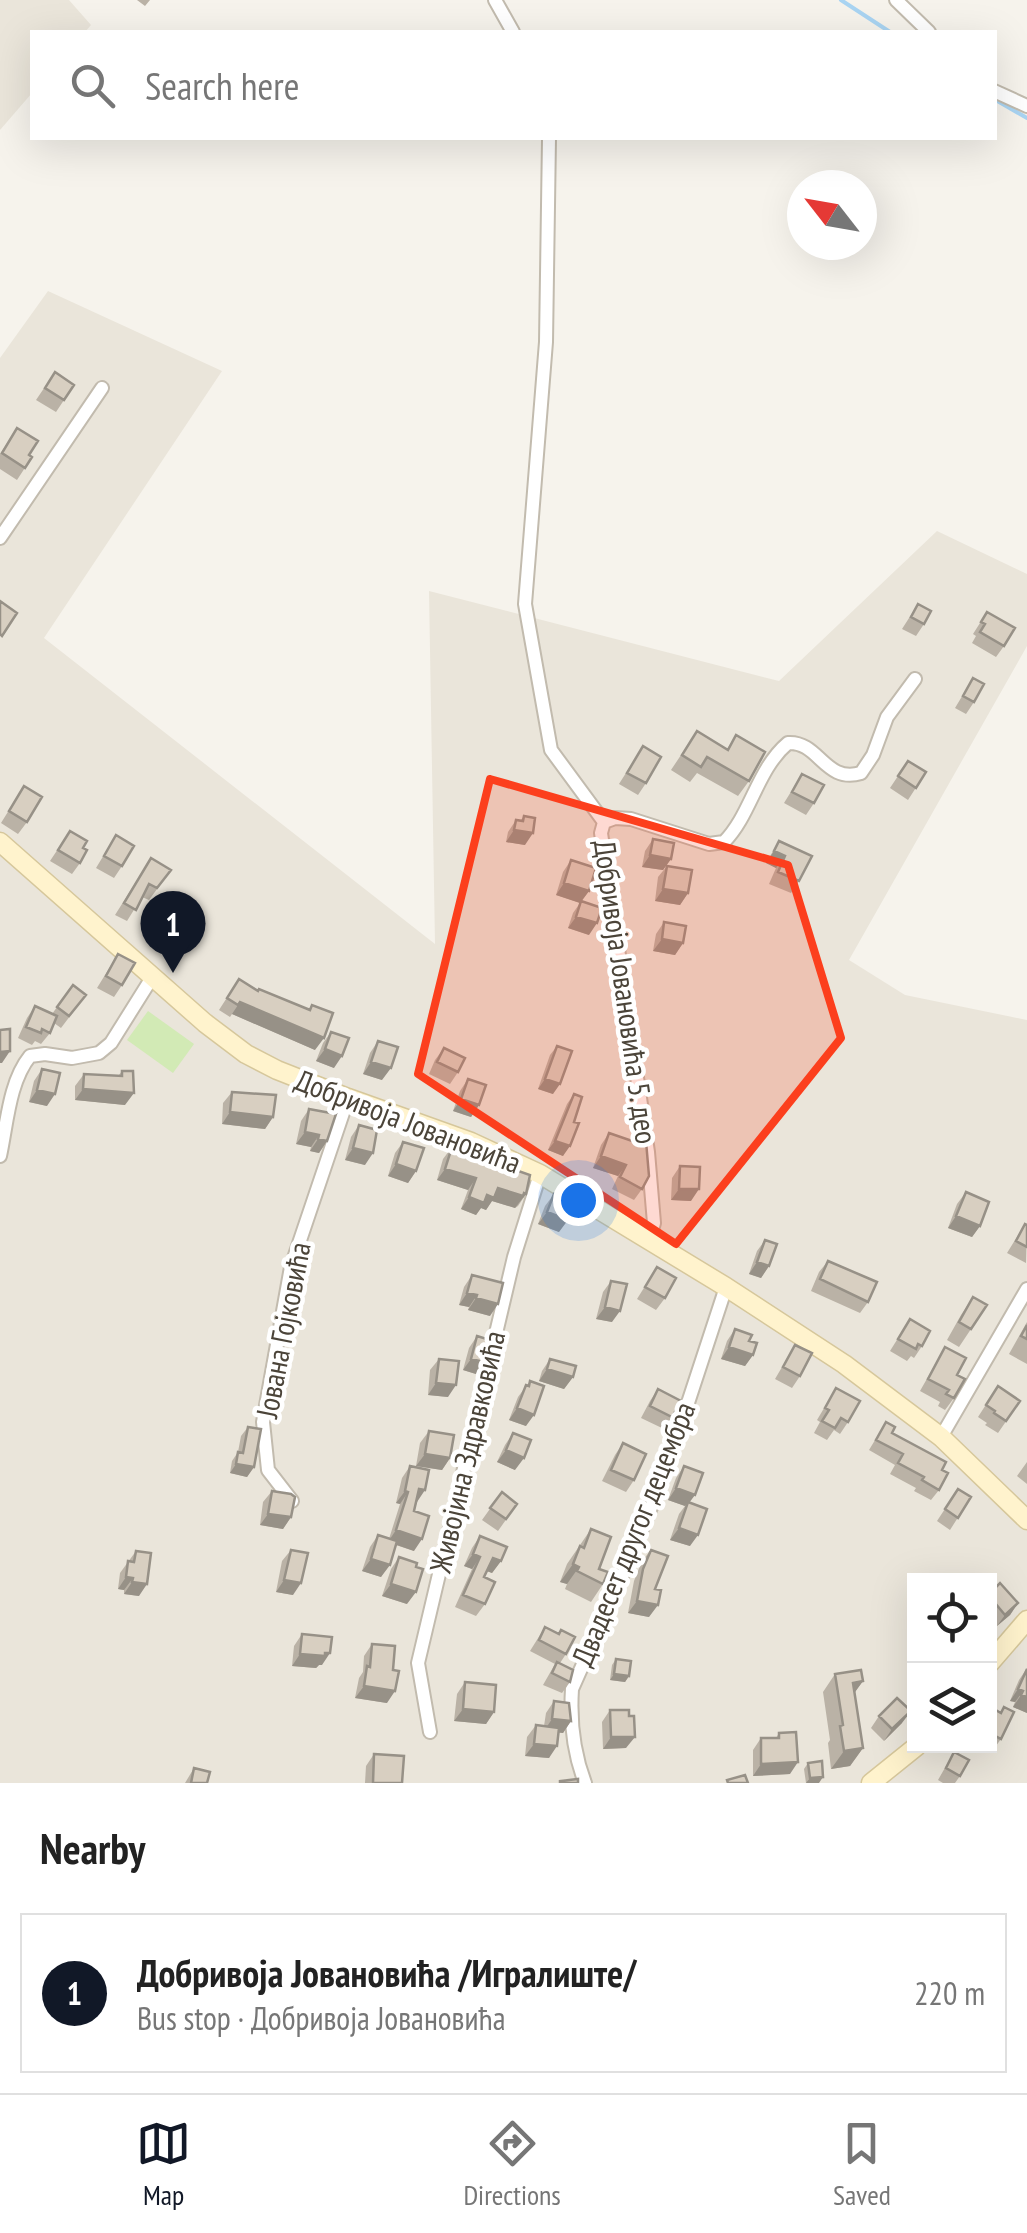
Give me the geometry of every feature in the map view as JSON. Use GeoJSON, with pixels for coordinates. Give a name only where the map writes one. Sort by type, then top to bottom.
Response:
{"type":"FeatureCollection","features":[{"type":"Feature","properties":{"kind":"street"},"geometry":{"type":"LineString","coordinates":[[494,0],[511,30]]}},
{"type":"Feature","properties":{"kind":"street"},"geometry":{"type":"LineString","coordinates":[[896,0],[927,30]]}},
{"type":"Feature","properties":{"kind":"street"},"geometry":{"type":"LineString","coordinates":[[997,92],[1027,106]]}},
{"type":"Feature","properties":{"kind":"street"},"geometry":{"type":"LineString","coordinates":[[549,140],[546,342],[525,604],[551,750],[604,822]]}},
{"type":"Feature","properties":{"kind":"street"},"geometry":{"type":"LineString","coordinates":[[0,538],[102,388]]}},
{"type":"Feature","properties":{"kind":"street","name":"Добривоја Јовановића 5. део"},"geometry":{"type":"LineString","coordinates":[[650,1240],[654,1209],[648,1152],[601,833],[604,822],[631,818],[709,844],[724,842],[788,743],[802,744],[842,775],[861,773],[888,718],[915,679]]}},
{"type":"Feature","properties":{"kind":"street","name":"Добривоја Јовановића"},"geometry":{"type":"LineString","coordinates":[[0,842],[246,1054],[348,1098],[471,1142],[540,1174],[844,1364],[942,1437],[1027,1520]]}},
{"type":"Feature","properties":{"kind":"street"},"geometry":{"type":"LineString","coordinates":[[0,1156],[21,1066],[30,1056],[72,1058],[99,1053],[110,1043],[152,976]]}},
{"type":"Feature","properties":{"kind":"street","name":"Јована Гојковића"},"geometry":{"type":"LineString","coordinates":[[292,1501],[268,1470],[263,1422],[291,1268],[348,1098]]}},
{"type":"Feature","properties":{"kind":"street","name":"Живојина Здравковића"},"geometry":{"type":"LineString","coordinates":[[430,1732],[418,1663],[510,1276],[540,1174]]}},
{"type":"Feature","properties":{"kind":"street","name":"Двадесет другог децембра"},"geometry":{"type":"LineString","coordinates":[[585,1783],[578,1766],[570,1711],[572,1689],[664,1476],[726,1287]]}},
{"type":"Feature","properties":{"kind":"street"},"geometry":{"type":"LineString","coordinates":[[942,1437],[1027,1289]]}},
{"type":"Feature","properties":{"kind":"street"},"geometry":{"type":"LineString","coordinates":[[997,1655],[1027,1620]]}},
{"type":"Feature","properties":{"kind":"street"},"geometry":{"type":"LineString","coordinates":[[871,1783],[907,1753]]}},
{"type":"Feature","properties":{"kind":"highlighted area"},"geometry":{"type":"Polygon","coordinates":[[[490,779],[788,865],[841,1038],[676,1244],[418,1074],[490,779]]]}},
{"type":"Feature","properties":{"kind":"shaded area"},"geometry":{"type":"Polygon","coordinates":[[[0,0],[69,0],[91,25],[87,30],[30,30],[30,95],[0,130],[0,0]]]}},
{"type":"Feature","properties":{"kind":"shaded area"},"geometry":{"type":"Polygon","coordinates":[[[48,291],[222,371],[44,638],[435,944],[429,591],[779,681],[937,531],[1027,574],[1027,646],[849,960],[905,995],[1027,1020],[1027,1783],[0,1783],[0,358],[48,291]]]}},
{"type":"Feature","properties":{"kind":"green space"},"geometry":{"type":"Polygon","coordinates":[[[148,1011],[194,1044],[173,1073],[127,1040],[148,1011]]]}},
{"type":"Feature","properties":{"kind":"building"},"geometry":{"type":"Polygon","coordinates":[[[55,372],[74,385],[64,400],[45,388],[55,372]]]}},
{"type":"Feature","properties":{"kind":"building"},"geometry":{"type":"Polygon","coordinates":[[[17,428],[38,441],[25,468],[2,453],[17,428]]]}},
{"type":"Feature","properties":{"kind":"building"},"geometry":{"type":"Polygon","coordinates":[[[0,601],[17,613],[2,636],[0,634],[0,601]]]}},
{"type":"Feature","properties":{"kind":"building"},"geometry":{"type":"Polygon","coordinates":[[[918,604],[931,611],[924,624],[911,617],[918,604]]]}},
{"type":"Feature","properties":{"kind":"building"},"geometry":{"type":"Polygon","coordinates":[[[987,612],[1015,628],[1004,646],[980,632],[987,612]]]}},
{"type":"Feature","properties":{"kind":"building"},"geometry":{"type":"Polygon","coordinates":[[[973,678],[984,684],[974,702],[963,696],[973,678]]]}},
{"type":"Feature","properties":{"kind":"building"},"geometry":{"type":"Polygon","coordinates":[[[697,731],[728,750],[736,735],[765,752],[749,781],[707,757],[701,767],[682,755],[697,731]]]}},
{"type":"Feature","properties":{"kind":"building"},"geometry":{"type":"Polygon","coordinates":[[[643,746],[661,757],[646,783],[627,773],[643,746]]]}},
{"type":"Feature","properties":{"kind":"building"},"geometry":{"type":"Polygon","coordinates":[[[908,761],[926,772],[916,788],[898,776],[908,761]]]}},
{"type":"Feature","properties":{"kind":"building"},"geometry":{"type":"Polygon","coordinates":[[[802,774],[824,785],[814,803],[792,792],[802,774]]]}},
{"type":"Feature","properties":{"kind":"building"},"geometry":{"type":"Polygon","coordinates":[[[24,786],[42,797],[27,822],[9,811],[24,786]]]}},
{"type":"Feature","properties":{"kind":"building"},"geometry":{"type":"Polygon","coordinates":[[[524,816],[535,818],[533,833],[514,830],[516,820],[523,821],[524,816]]]}},
{"type":"Feature","properties":{"kind":"building"},"geometry":{"type":"Polygon","coordinates":[[[70,831],[87,841],[80,863],[58,850],[70,831]]]}},
{"type":"Feature","properties":{"kind":"building"},"geometry":{"type":"Polygon","coordinates":[[[116,835],[134,846],[122,866],[104,856],[116,835]]]}},
{"type":"Feature","properties":{"kind":"building"},"geometry":{"type":"Polygon","coordinates":[[[653,839],[674,843],[671,859],[650,855],[653,839]]]}},
{"type":"Feature","properties":{"kind":"building"},"geometry":{"type":"Polygon","coordinates":[[[779,841],[812,856],[799,881],[778,872],[785,856],[774,851],[779,841]]]}},
{"type":"Feature","properties":{"kind":"building"},"geometry":{"type":"Polygon","coordinates":[[[151,858],[171,870],[157,888],[149,884],[136,910],[124,903],[151,858]]]}},
{"type":"Feature","properties":{"kind":"building"},"geometry":{"type":"Polygon","coordinates":[[[571,860],[596,868],[589,891],[564,883],[571,860]]]}},
{"type":"Feature","properties":{"kind":"building"},"geometry":{"type":"Polygon","coordinates":[[[667,866],[692,870],[688,893],[663,889],[667,866]]]}},
{"type":"Feature","properties":{"kind":"building"},"geometry":{"type":"Polygon","coordinates":[[[581,901],[602,908],[597,923],[576,917],[581,901]]]}},
{"type":"Feature","properties":{"kind":"building"},"geometry":{"type":"Polygon","coordinates":[[[182,912],[197,921],[182,945],[167,935],[182,912]]]}},
{"type":"Feature","properties":{"kind":"building"},"geometry":{"type":"Polygon","coordinates":[[[664,922],[686,926],[683,943],[662,939],[664,922]]]}},
{"type":"Feature","properties":{"kind":"building"},"geometry":{"type":"Polygon","coordinates":[[[118,954],[135,963],[122,985],[106,976],[118,954]]]}},
{"type":"Feature","properties":{"kind":"building"},"geometry":{"type":"Polygon","coordinates":[[[239,979],[258,991],[310,1010],[312,1005],[333,1013],[324,1038],[227,998],[239,979]]]}},
{"type":"Feature","properties":{"kind":"building"},"geometry":{"type":"Polygon","coordinates":[[[73,985],[86,995],[69,1016],[57,1007],[73,985]]]}},
{"type":"Feature","properties":{"kind":"building"},"geometry":{"type":"Polygon","coordinates":[[[35,1006],[57,1016],[50,1033],[26,1027],[35,1006]]]}},
{"type":"Feature","properties":{"kind":"building"},"geometry":{"type":"Polygon","coordinates":[[[10,1029],[10,1051],[0,1052],[0,1030],[10,1029]]]}},
{"type":"Feature","properties":{"kind":"building"},"geometry":{"type":"Polygon","coordinates":[[[331,1032],[349,1038],[342,1056],[325,1049],[331,1032]]]}},
{"type":"Feature","properties":{"kind":"building"},"geometry":{"type":"Polygon","coordinates":[[[378,1041],[398,1047],[391,1068],[371,1062],[378,1041]]]}},
{"type":"Feature","properties":{"kind":"building"},"geometry":{"type":"Polygon","coordinates":[[[557,1046],[572,1051],[560,1084],[545,1079],[557,1046]]]}},
{"type":"Feature","properties":{"kind":"building"},"geometry":{"type":"Polygon","coordinates":[[[444,1048],[465,1058],[458,1072],[437,1062],[444,1048]]]}},
{"type":"Feature","properties":{"kind":"building"},"geometry":{"type":"Polygon","coordinates":[[[42,1069],[60,1073],[55,1094],[37,1090],[42,1069]]]}},
{"type":"Feature","properties":{"kind":"building"},"geometry":{"type":"Polygon","coordinates":[[[122,1071],[133,1071],[134,1093],[83,1089],[84,1074],[122,1076],[122,1071]]]}},
{"type":"Feature","properties":{"kind":"building"},"geometry":{"type":"Polygon","coordinates":[[[468,1079],[486,1085],[479,1105],[461,1099],[468,1079]]]}},
{"type":"Feature","properties":{"kind":"building"},"geometry":{"type":"Polygon","coordinates":[[[232,1092],[276,1095],[273,1117],[230,1112],[232,1092]]]}},
{"type":"Feature","properties":{"kind":"building"},"geometry":{"type":"Polygon","coordinates":[[[574,1094],[582,1097],[574,1122],[579,1123],[570,1146],[555,1141],[574,1094]]]}},
{"type":"Feature","properties":{"kind":"building"},"geometry":{"type":"Polygon","coordinates":[[[309,1109],[336,1114],[327,1141],[305,1132],[309,1109]]]}},
{"type":"Feature","properties":{"kind":"building"},"geometry":{"type":"Polygon","coordinates":[[[359,1125],[377,1130],[373,1153],[353,1148],[359,1125]]]}},
{"type":"Feature","properties":{"kind":"building"},"geometry":{"type":"Polygon","coordinates":[[[609,1133],[635,1142],[646,1141],[649,1176],[642,1189],[620,1177],[626,1165],[601,1156],[609,1133]]]}},
{"type":"Feature","properties":{"kind":"building"},"geometry":{"type":"Polygon","coordinates":[[[403,1142],[424,1148],[416,1171],[396,1164],[403,1142]]]}},
{"type":"Feature","properties":{"kind":"building"},"geometry":{"type":"Polygon","coordinates":[[[452,1147],[530,1175],[526,1194],[498,1188],[494,1198],[487,1195],[484,1203],[469,1197],[476,1178],[445,1169],[452,1147]]]}},
{"type":"Feature","properties":{"kind":"building"},"geometry":{"type":"Polygon","coordinates":[[[680,1166],[700,1167],[699,1189],[679,1189],[680,1166]]]}},
{"type":"Feature","properties":{"kind":"building"},"geometry":{"type":"Polygon","coordinates":[[[566,1192],[577,1196],[568,1220],[547,1212],[554,1194],[564,1198],[566,1192]]]}},
{"type":"Feature","properties":{"kind":"building"},"geometry":{"type":"Polygon","coordinates":[[[966,1192],[989,1202],[980,1226],[956,1216],[966,1192]]]}},
{"type":"Feature","properties":{"kind":"building"},"geometry":{"type":"Polygon","coordinates":[[[1027,1225],[1027,1247],[1016,1241],[1027,1225]]]}},
{"type":"Feature","properties":{"kind":"building"},"geometry":{"type":"Polygon","coordinates":[[[765,1240],[777,1244],[769,1266],[757,1262],[765,1240]]]}},
{"type":"Feature","properties":{"kind":"building"},"geometry":{"type":"Polygon","coordinates":[[[828,1261],[877,1282],[868,1302],[820,1279],[828,1261]]]}},
{"type":"Feature","properties":{"kind":"building"},"geometry":{"type":"Polygon","coordinates":[[[657,1267],[676,1278],[665,1298],[645,1287],[657,1267]]]}},
{"type":"Feature","properties":{"kind":"building"},"geometry":{"type":"Polygon","coordinates":[[[472,1275],[503,1283],[498,1304],[467,1293],[472,1275]]]}},
{"type":"Feature","properties":{"kind":"building"},"geometry":{"type":"Polygon","coordinates":[[[611,1281],[627,1284],[620,1311],[605,1307],[611,1281]]]}},
{"type":"Feature","properties":{"kind":"building"},"geometry":{"type":"Polygon","coordinates":[[[973,1297],[987,1305],[971,1329],[959,1322],[973,1297]]]}},
{"type":"Feature","properties":{"kind":"building"},"geometry":{"type":"Polygon","coordinates":[[[910,1319],[930,1331],[916,1349],[898,1339],[910,1319]]]}},
{"type":"Feature","properties":{"kind":"building"},"geometry":{"type":"Polygon","coordinates":[[[735,1329],[752,1335],[749,1341],[757,1343],[753,1355],[729,1347],[735,1329]]]}},
{"type":"Feature","properties":{"kind":"building"},"geometry":{"type":"Polygon","coordinates":[[[477,1336],[490,1340],[484,1362],[471,1359],[477,1336]]]}},
{"type":"Feature","properties":{"kind":"building"},"geometry":{"type":"Polygon","coordinates":[[[795,1345],[812,1353],[800,1376],[783,1367],[795,1345]]]}},
{"type":"Feature","properties":{"kind":"building"},"geometry":{"type":"Polygon","coordinates":[[[945,1347],[966,1358],[957,1375],[965,1379],[954,1398],[946,1394],[949,1390],[928,1379],[945,1347]]]}},
{"type":"Feature","properties":{"kind":"building"},"geometry":{"type":"Polygon","coordinates":[[[439,1359],[459,1361],[456,1385],[436,1383],[439,1359]]]}},
{"type":"Feature","properties":{"kind":"building"},"geometry":{"type":"Polygon","coordinates":[[[550,1359],[576,1366],[573,1377],[547,1369],[550,1359]]]}},
{"type":"Feature","properties":{"kind":"building"},"geometry":{"type":"Polygon","coordinates":[[[530,1381],[544,1386],[534,1415],[517,1408],[530,1381]]]}},
{"type":"Feature","properties":{"kind":"building"},"geometry":{"type":"Polygon","coordinates":[[[998,1386],[1020,1401],[1006,1421],[986,1405],[998,1386]]]}},
{"type":"Feature","properties":{"kind":"building"},"geometry":{"type":"Polygon","coordinates":[[[836,1388],[860,1401],[848,1422],[841,1418],[835,1428],[822,1421],[836,1388]]]}},
{"type":"Feature","properties":{"kind":"building"},"geometry":{"type":"Polygon","coordinates":[[[658,1389],[681,1401],[672,1417],[650,1406],[658,1389]]]}},
{"type":"Feature","properties":{"kind":"building"},"geometry":{"type":"Polygon","coordinates":[[[886,1422],[895,1427],[892,1433],[946,1462],[942,1470],[948,1473],[939,1490],[898,1463],[903,1454],[876,1440],[886,1422]]]}},
{"type":"Feature","properties":{"kind":"building"},"geometry":{"type":"Polygon","coordinates":[[[248,1427],[261,1429],[254,1467],[236,1464],[238,1452],[243,1453],[248,1427]]]}},
{"type":"Feature","properties":{"kind":"building"},"geometry":{"type":"Polygon","coordinates":[[[429,1431],[454,1435],[450,1458],[425,1454],[429,1431]]]}},
{"type":"Feature","properties":{"kind":"building"},"geometry":{"type":"Polygon","coordinates":[[[513,1433],[531,1440],[524,1458],[506,1450],[513,1433]]]}},
{"type":"Feature","properties":{"kind":"building"},"geometry":{"type":"Polygon","coordinates":[[[623,1443],[646,1454],[634,1480],[611,1470],[623,1443]]]}},
{"type":"Feature","properties":{"kind":"building"},"geometry":{"type":"Polygon","coordinates":[[[410,1466],[429,1470],[425,1490],[419,1489],[414,1511],[429,1516],[422,1539],[396,1530],[408,1492],[405,1491],[410,1466]]]}},
{"type":"Feature","properties":{"kind":"building"},"geometry":{"type":"Polygon","coordinates":[[[684,1466],[703,1473],[695,1495],[676,1488],[684,1466]]]}},
{"type":"Feature","properties":{"kind":"building"},"geometry":{"type":"Polygon","coordinates":[[[958,1489],[971,1497],[958,1518],[945,1509],[958,1489]]]}},
{"type":"Feature","properties":{"kind":"building"},"geometry":{"type":"Polygon","coordinates":[[[272,1491],[295,1497],[291,1517],[268,1514],[272,1491]]]}},
{"type":"Feature","properties":{"kind":"building"},"geometry":{"type":"Polygon","coordinates":[[[502,1492],[517,1504],[506,1519],[490,1508],[502,1492]]]}},
{"type":"Feature","properties":{"kind":"building"},"geometry":{"type":"Polygon","coordinates":[[[688,1502],[707,1509],[698,1535],[679,1528],[688,1502]]]}},
{"type":"Feature","properties":{"kind":"building"},"geometry":{"type":"Polygon","coordinates":[[[591,1529],[611,1537],[599,1569],[608,1572],[603,1584],[577,1571],[579,1567],[573,1564],[591,1529]]]}},
{"type":"Feature","properties":{"kind":"building"},"geometry":{"type":"Polygon","coordinates":[[[378,1535],[397,1541],[390,1565],[371,1559],[378,1535]]]}},
{"type":"Feature","properties":{"kind":"building"},"geometry":{"type":"Polygon","coordinates":[[[480,1536],[507,1547],[501,1561],[493,1558],[484,1577],[495,1582],[485,1604],[463,1595],[480,1557],[473,1554],[480,1536]]]}},
{"type":"Feature","properties":{"kind":"building"},"geometry":{"type":"Polygon","coordinates":[[[291,1550],[308,1553],[301,1583],[284,1580],[291,1550]]]}},
{"type":"Feature","properties":{"kind":"building"},"geometry":{"type":"Polygon","coordinates":[[[651,1550],[668,1556],[655,1589],[661,1590],[658,1605],[637,1601],[651,1550]]]}},
{"type":"Feature","properties":{"kind":"building"},"geometry":{"type":"Polygon","coordinates":[[[136,1551],[151,1553],[147,1584],[126,1577],[128,1561],[134,1562],[136,1551]]]}},
{"type":"Feature","properties":{"kind":"building"},"geometry":{"type":"Polygon","coordinates":[[[399,1557],[423,1569],[416,1592],[391,1584],[399,1557]]]}},
{"type":"Feature","properties":{"kind":"building"},"geometry":{"type":"Polygon","coordinates":[[[1000,1583],[1018,1603],[1005,1615],[997,1605],[1000,1583]]]}},
{"type":"Feature","properties":{"kind":"building"},"geometry":{"type":"Polygon","coordinates":[[[545,1627],[575,1637],[566,1654],[539,1640],[545,1627]]]}},
{"type":"Feature","properties":{"kind":"building"},"geometry":{"type":"Polygon","coordinates":[[[302,1634],[332,1637],[330,1653],[300,1654],[302,1634]]]}},
{"type":"Feature","properties":{"kind":"building"},"geometry":{"type":"Polygon","coordinates":[[[372,1644],[395,1646],[393,1670],[399,1671],[395,1691],[364,1686],[372,1644]]]}},
{"type":"Feature","properties":{"kind":"building"},"geometry":{"type":"Polygon","coordinates":[[[616,1659],[631,1661],[629,1676],[614,1674],[616,1659]]]}},
{"type":"Feature","properties":{"kind":"building"},"geometry":{"type":"Polygon","coordinates":[[[557,1662],[573,1670],[570,1682],[552,1673],[557,1662]]]}},
{"type":"Feature","properties":{"kind":"building"},"geometry":{"type":"Polygon","coordinates":[[[1027,1669],[1027,1697],[1018,1689],[1027,1669]]]}},
{"type":"Feature","properties":{"kind":"building"},"geometry":{"type":"Polygon","coordinates":[[[861,1670],[863,1681],[853,1683],[863,1748],[844,1751],[835,1674],[861,1670]]]}},
{"type":"Feature","properties":{"kind":"building"},"geometry":{"type":"Polygon","coordinates":[[[465,1682],[496,1685],[494,1712],[463,1709],[465,1682]]]}},
{"type":"Feature","properties":{"kind":"building"},"geometry":{"type":"Polygon","coordinates":[[[897,1698],[907,1707],[907,1715],[892,1729],[879,1716],[897,1698]]]}},
{"type":"Feature","properties":{"kind":"building"},"geometry":{"type":"Polygon","coordinates":[[[554,1701],[569,1703],[571,1721],[552,1719],[554,1701]]]}},
{"type":"Feature","properties":{"kind":"building"},"geometry":{"type":"Polygon","coordinates":[[[1004,1707],[1014,1712],[1001,1739],[997,1737],[997,1711],[1001,1713],[1004,1707]]]}},
{"type":"Feature","properties":{"kind":"building"},"geometry":{"type":"Polygon","coordinates":[[[610,1710],[629,1710],[629,1716],[634,1716],[635,1737],[611,1737],[610,1710]]]}},
{"type":"Feature","properties":{"kind":"building"},"geometry":{"type":"Polygon","coordinates":[[[536,1725],[559,1728],[557,1746],[534,1744],[536,1725]]]}},
{"type":"Feature","properties":{"kind":"building"},"geometry":{"type":"Polygon","coordinates":[[[796,1732],[798,1762],[761,1764],[761,1738],[779,1738],[779,1733],[796,1732]]]}},
{"type":"Feature","properties":{"kind":"building"},"geometry":{"type":"Polygon","coordinates":[[[954,1753],[969,1760],[960,1776],[946,1768],[954,1753]]]}},
{"type":"Feature","properties":{"kind":"building"},"geometry":{"type":"Polygon","coordinates":[[[374,1754],[404,1756],[402,1783],[373,1783],[374,1754]]]}},
{"type":"Feature","properties":{"kind":"building"},"geometry":{"type":"Polygon","coordinates":[[[822,1761],[823,1777],[810,1778],[808,1763],[822,1761]]]}},
{"type":"Feature","properties":{"kind":"building"},"geometry":{"type":"Polygon","coordinates":[[[194,1768],[210,1772],[207,1783],[191,1783],[194,1768]]]}},
{"type":"Feature","properties":{"kind":"building"},"geometry":{"type":"Polygon","coordinates":[[[745,1775],[748,1783],[728,1783],[727,1780],[745,1775]]]}},
{"type":"Feature","properties":{"kind":"waterway"},"geometry":{"type":"LineString","coordinates":[[841,0],[887,30]]}},
{"type":"Feature","properties":{"kind":"waterway"},"geometry":{"type":"LineString","coordinates":[[997,101],[1027,118]]}},
{"type":"Feature","properties":{"kind":"place","name":"Добривоја Јовановића /Игралиште/"},"geometry":{"type":"Point","coordinates":[173,973]}}]}
